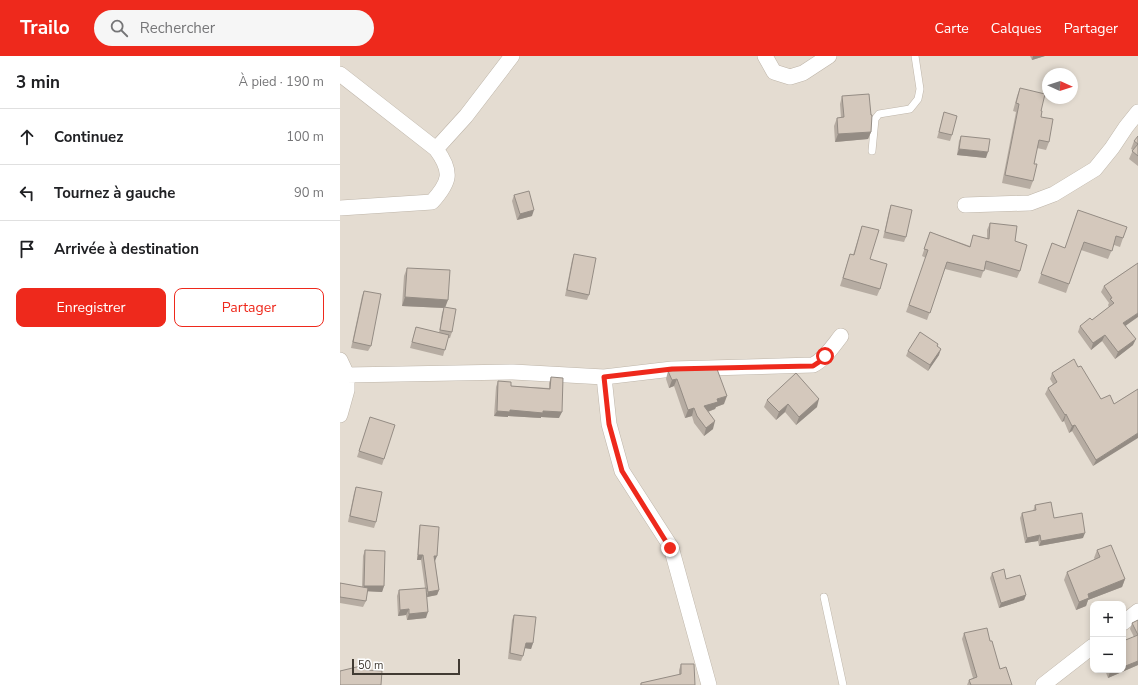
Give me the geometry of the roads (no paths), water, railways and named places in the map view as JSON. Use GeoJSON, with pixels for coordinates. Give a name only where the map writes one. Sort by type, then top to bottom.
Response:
{"type":"FeatureCollection","features":[{"type":"Feature","properties":{"kind":"street"},"geometry":{"type":"LineString","coordinates":[[436,149],[466,116],[512,56]]}},
{"type":"Feature","properties":{"kind":"street"},"geometry":{"type":"LineString","coordinates":[[765,56],[774,72],[790,77],[803,73],[829,56]]}},
{"type":"Feature","properties":{"kind":"street"},"geometry":{"type":"LineString","coordinates":[[340,74],[436,149],[445,161],[448,175],[444,189],[432,202],[340,208]]}},
{"type":"Feature","properties":{"kind":"street"},"geometry":{"type":"LineString","coordinates":[[965,205],[1030,203],[1054,194],[1095,168],[1112,148],[1138,112]]}},
{"type":"Feature","properties":{"kind":"street"},"geometry":{"type":"LineString","coordinates":[[347,375],[513,372],[604,377],[672,369],[813,366],[825,356],[841,336]]}},
{"type":"Feature","properties":{"kind":"street"},"geometry":{"type":"LineString","coordinates":[[340,360],[347,375],[347,390],[340,415]]}},
{"type":"Feature","properties":{"kind":"street"},"geometry":{"type":"LineString","coordinates":[[604,377],[609,424],[622,471],[670,548],[709,685]]}},
{"type":"Feature","properties":{"kind":"street"},"geometry":{"type":"LineString","coordinates":[[1126,621],[1138,611]]}},
{"type":"Feature","properties":{"kind":"street"},"geometry":{"type":"LineString","coordinates":[[1043,685],[1090,648]]}},
{"type":"Feature","properties":{"kind":"lane"},"geometry":{"type":"LineString","coordinates":[[872,151],[874,118],[879,114],[910,109],[918,99],[920,89],[915,56]]}},
{"type":"Feature","properties":{"kind":"lane"},"geometry":{"type":"LineString","coordinates":[[824,597],[843,685]]}}]}
